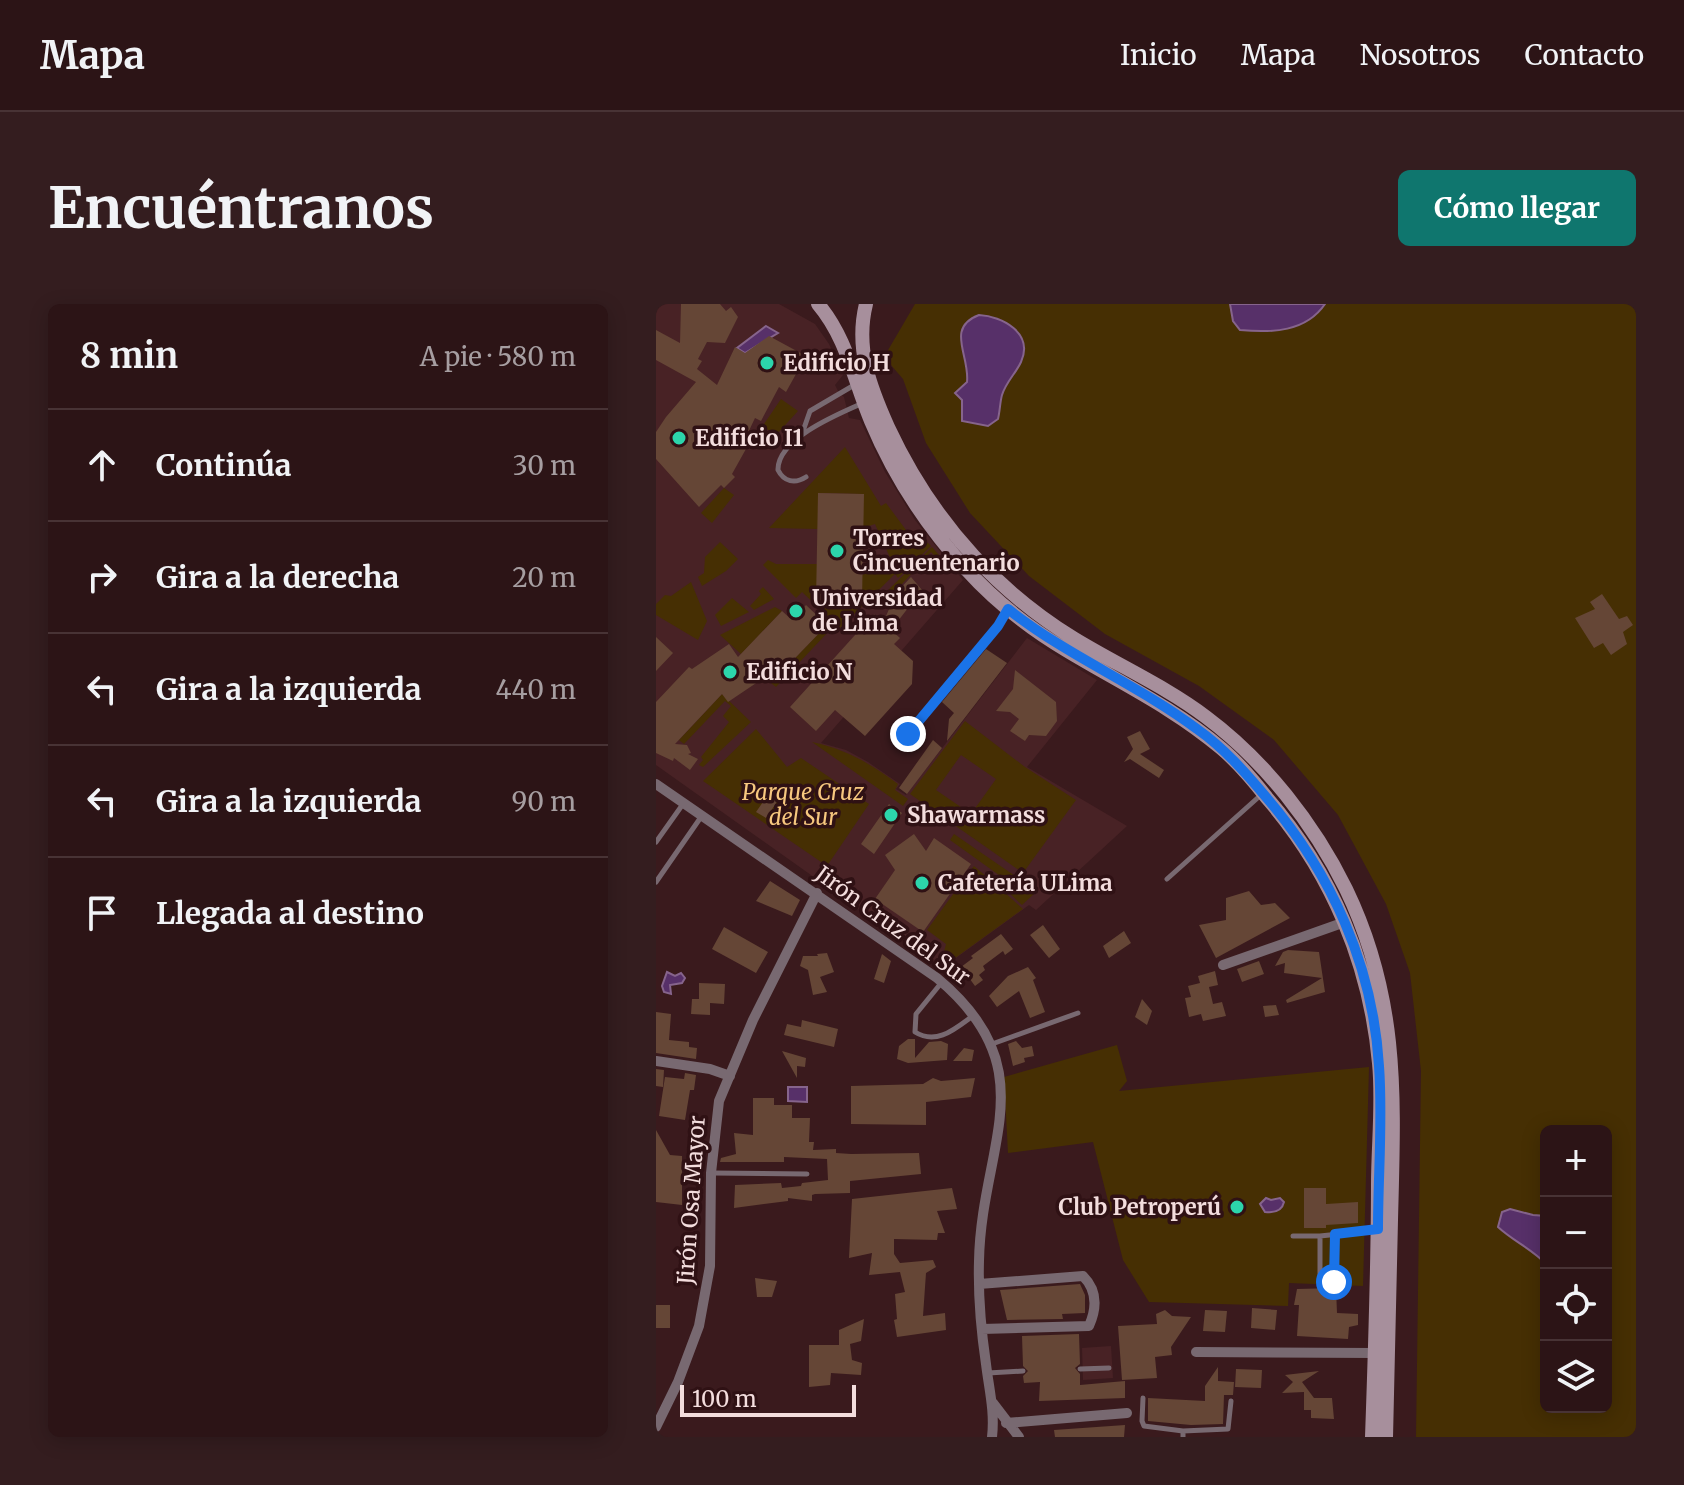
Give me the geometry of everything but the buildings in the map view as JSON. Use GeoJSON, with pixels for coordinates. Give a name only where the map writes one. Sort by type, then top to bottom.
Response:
{"type":"FeatureCollection","features":[{"type":"Feature","properties":{"kind":"street"},"geometry":{"type":"LineString","coordinates":[[818,304],[838,333],[888,458],[921,513],[965,567],[1008,609],[1064,649],[1159,702],[1199,730],[1247,773],[1309,852],[1345,922],[1369,995],[1379,1065],[1372,1437]]}},
{"type":"Feature","properties":{"kind":"street"},"geometry":{"type":"LineString","coordinates":[[866,304],[860,334],[861,348],[880,408],[914,477],[950,530],[991,575],[1043,619],[1166,690],[1209,719],[1257,763],[1304,818],[1321,843],[1351,901],[1383,994],[1393,1065],[1386,1437]]}},
{"type":"Feature","properties":{"kind":"street","name":"Jirón Cruz del Sur"},"geometry":{"type":"LineString","coordinates":[[656,784],[942,982],[959,996],[974,1015],[991,1045],[1001,1083],[1000,1111],[980,1245],[979,1284],[992,1402],[992,1437]]}},
{"type":"Feature","properties":{"kind":"street","name":"Jirón Osa Mayor"},"geometry":{"type":"LineString","coordinates":[[656,1427],[678,1382],[699,1326],[710,1266],[711,1173],[719,1101],[753,1020],[817,893]]}},
{"type":"Feature","properties":{"kind":"street"},"geometry":{"type":"LineString","coordinates":[[1223,965],[1345,922]]}},
{"type":"Feature","properties":{"kind":"street"},"geometry":{"type":"LineString","coordinates":[[656,1061],[710,1069],[730,1076]]}},
{"type":"Feature","properties":{"kind":"street"},"geometry":{"type":"LineString","coordinates":[[979,1284],[1083,1276],[1091,1284],[1095,1312],[1089,1326],[982,1329]]}},
{"type":"Feature","properties":{"kind":"street"},"geometry":{"type":"LineString","coordinates":[[1196,1352],[1375,1353]]}},
{"type":"Feature","properties":{"kind":"street","name":"Jirón Cruz del Sur"},"geometry":{"type":"LineString","coordinates":[[992,1402],[1019,1437]]}},
{"type":"Feature","properties":{"kind":"street"},"geometry":{"type":"LineString","coordinates":[[1006,1423],[1127,1413]]}},
{"type":"Feature","properties":{"kind":"lane"},"geometry":{"type":"LineString","coordinates":[[802,435],[810,411],[857,383]]}},
{"type":"Feature","properties":{"kind":"lane"},"geometry":{"type":"LineString","coordinates":[[806,477],[790,481],[781,475],[778,465],[782,455],[802,435],[864,402]]}},
{"type":"Feature","properties":{"kind":"lane"},"geometry":{"type":"LineString","coordinates":[[908,734],[998,626],[1008,609]]}},
{"type":"Feature","properties":{"kind":"lane"},"geometry":{"type":"LineString","coordinates":[[1167,879],[1263,793]]}},
{"type":"Feature","properties":{"kind":"lane"},"geometry":{"type":"LineString","coordinates":[[656,842],[684,803]]}},
{"type":"Feature","properties":{"kind":"lane"},"geometry":{"type":"LineString","coordinates":[[656,882],[702,815]]}},
{"type":"Feature","properties":{"kind":"lane"},"geometry":{"type":"LineString","coordinates":[[942,982],[916,1014],[915,1032],[929,1037],[943,1036],[974,1015]]}},
{"type":"Feature","properties":{"kind":"lane"},"geometry":{"type":"LineString","coordinates":[[991,1045],[1078,1013]]}},
{"type":"Feature","properties":{"kind":"lane"},"geometry":{"type":"LineString","coordinates":[[711,1173],[807,1174]]}},
{"type":"Feature","properties":{"kind":"lane"},"geometry":{"type":"LineString","coordinates":[[1293,1236],[1378,1229]]}},
{"type":"Feature","properties":{"kind":"lane"},"geometry":{"type":"LineString","coordinates":[[1320,1236],[1320,1281],[1334,1282],[1335,1234]]}},
{"type":"Feature","properties":{"kind":"lane"},"geometry":{"type":"LineString","coordinates":[[1080,1369],[1109,1368]]}},
{"type":"Feature","properties":{"kind":"lane"},"geometry":{"type":"LineString","coordinates":[[987,1373],[1023,1371]]}},
{"type":"Feature","properties":{"kind":"lane"},"geometry":{"type":"LineString","coordinates":[[1143,1398],[1144,1426],[1183,1434],[1228,1429],[1231,1401]]}},
{"type":"Feature","properties":{"kind":"shaded area","name":"Universidad de Lima"},"geometry":{"type":"Polygon","coordinates":[[[656,304],[779,304],[815,324],[829,344],[843,375],[835,385],[844,397],[849,418],[860,420],[885,472],[915,520],[963,580],[821,743],[846,750],[868,762],[900,784],[896,789],[906,795],[1027,638],[1097,680],[1027,767],[1127,826],[1036,910],[1029,905],[942,968],[656,765],[656,304]]]}},
{"type":"Feature","properties":{"kind":"shaded area"},"geometry":{"type":"Polygon","coordinates":[[[1230,304],[1325,304],[1298,325],[1264,331],[1240,330],[1233,321],[1230,304]]]}},
{"type":"Feature","properties":{"kind":"shaded area"},"geometry":{"type":"Polygon","coordinates":[[[979,315],[997,319],[1014,328],[1023,343],[1024,352],[1004,390],[998,419],[988,426],[962,421],[962,400],[955,393],[967,382],[961,343],[963,327],[979,315]]]}},
{"type":"Feature","properties":{"kind":"shaded area"},"geometry":{"type":"Polygon","coordinates":[[[766,326],[778,333],[745,353],[737,348],[766,326]]]}},
{"type":"Feature","properties":{"kind":"shaded area"},"geometry":{"type":"Polygon","coordinates":[[[667,972],[675,976],[681,973],[685,978],[682,983],[670,985],[671,994],[664,992],[662,986],[667,972]]]}},
{"type":"Feature","properties":{"kind":"shaded area"},"geometry":{"type":"Polygon","coordinates":[[[788,1087],[807,1087],[807,1102],[788,1101],[788,1087]]]}},
{"type":"Feature","properties":{"kind":"shaded area"},"geometry":{"type":"Polygon","coordinates":[[[1266,1198],[1280,1198],[1284,1202],[1277,1211],[1265,1212],[1260,1204],[1266,1198]]]}},
{"type":"Feature","properties":{"kind":"shaded area"},"geometry":{"type":"Polygon","coordinates":[[[1510,1209],[1540,1216],[1540,1259],[1498,1227],[1502,1212],[1510,1209]]]}},
{"type":"Feature","properties":{"kind":"shaded area"},"geometry":{"type":"Polygon","coordinates":[[[1111,1346],[1113,1378],[1083,1380],[1082,1348],[1111,1346]]]}},
{"type":"Feature","properties":{"kind":"green space"},"geometry":{"type":"Polygon","coordinates":[[[915,304],[1636,304],[1636,1437],[1416,1437],[1421,1071],[1410,973],[1386,904],[1338,815],[1274,740],[1199,686],[1105,634],[1029,576],[970,513],[926,443],[903,379],[884,357],[915,304]]]}},
{"type":"Feature","properties":{"kind":"green space"},"geometry":{"type":"Polygon","coordinates":[[[781,399],[798,411],[777,434],[762,427],[781,399]]]}},
{"type":"Feature","properties":{"kind":"green space"},"geometry":{"type":"Polygon","coordinates":[[[845,447],[881,506],[886,503],[912,538],[931,546],[898,578],[895,574],[840,628],[802,592],[796,598],[763,565],[768,560],[776,564],[817,564],[817,600],[861,601],[862,575],[892,562],[875,524],[863,528],[863,494],[819,493],[818,529],[769,528],[845,447]]]}},
{"type":"Feature","properties":{"kind":"green space"},"geometry":{"type":"Polygon","coordinates":[[[724,488],[734,495],[712,523],[701,513],[724,488]]]}},
{"type":"Feature","properties":{"kind":"green space"},"geometry":{"type":"Polygon","coordinates":[[[720,542],[738,559],[726,571],[702,586],[698,577],[704,573],[705,557],[720,542]]]}},
{"type":"Feature","properties":{"kind":"green space"},"geometry":{"type":"Polygon","coordinates":[[[932,547],[945,562],[943,564],[931,552],[883,605],[878,600],[932,547]]]}},
{"type":"Feature","properties":{"kind":"green space"},"geometry":{"type":"Polygon","coordinates":[[[691,582],[707,621],[698,640],[656,615],[656,604],[665,595],[671,596],[691,582]]]}},
{"type":"Feature","properties":{"kind":"green space"},"geometry":{"type":"Polygon","coordinates":[[[763,587],[774,599],[754,610],[750,606],[763,587]]]}},
{"type":"Feature","properties":{"kind":"green space"},"geometry":{"type":"Polygon","coordinates":[[[732,598],[749,612],[721,626],[715,615],[732,598]]]}},
{"type":"Feature","properties":{"kind":"green space"},"geometry":{"type":"Polygon","coordinates":[[[775,607],[782,611],[741,654],[720,635],[775,607]]]}},
{"type":"Feature","properties":{"kind":"green space"},"geometry":{"type":"Polygon","coordinates":[[[827,625],[831,629],[776,687],[771,683],[827,625]]]}},
{"type":"Feature","properties":{"kind":"green space"},"geometry":{"type":"Polygon","coordinates":[[[722,694],[751,722],[703,767],[699,765],[703,760],[701,757],[729,722],[723,716],[731,706],[725,701],[684,744],[679,740],[722,694]]]}},
{"type":"Feature","properties":{"kind":"green space"},"geometry":{"type":"Polygon","coordinates":[[[965,721],[1025,767],[1076,800],[1023,873],[910,794],[965,721]],[[961,755],[936,790],[971,814],[996,779],[961,755]]]}},
{"type":"Feature","properties":{"kind":"green space","name":"Parque Cruz del Sur"},"geometry":{"type":"Polygon","coordinates":[[[756,729],[787,767],[801,758],[869,804],[827,866],[703,781],[756,729]]]}},
{"type":"Feature","properties":{"kind":"green space"},"geometry":{"type":"Polygon","coordinates":[[[812,742],[847,753],[868,764],[898,784],[895,790],[908,799],[903,806],[812,742]]]}},
{"type":"Feature","properties":{"kind":"green space"},"geometry":{"type":"Polygon","coordinates":[[[954,834],[1024,882],[1010,883],[950,840],[954,834]]]}},
{"type":"Feature","properties":{"kind":"green space"},"geometry":{"type":"Polygon","coordinates":[[[974,866],[995,884],[963,880],[974,866]]]}},
{"type":"Feature","properties":{"kind":"green space"},"geometry":{"type":"Polygon","coordinates":[[[959,886],[1002,890],[1023,909],[951,961],[944,952],[946,944],[927,930],[959,886]]]}},
{"type":"Feature","properties":{"kind":"green space"},"geometry":{"type":"Polygon","coordinates":[[[1028,886],[1037,891],[1022,905],[1006,890],[1028,886]]]}},
{"type":"Feature","properties":{"kind":"green space","name":"Club Petroperú"},"geometry":{"type":"Polygon","coordinates":[[[1117,1045],[1127,1081],[1119,1091],[1369,1067],[1363,1286],[1289,1283],[1288,1306],[1149,1302],[1123,1260],[1093,1142],[1008,1153],[1004,1077],[1117,1045]]]}},
{"type":"Feature","properties":{"kind":"place","name":"Edificio H"},"geometry":{"type":"Point","coordinates":[767,363]}},
{"type":"Feature","properties":{"kind":"place","name":"Edificio I1"},"geometry":{"type":"Point","coordinates":[679,438]}},
{"type":"Feature","properties":{"kind":"place","name":"Torres Cincuentenario"},"geometry":{"type":"Point","coordinates":[837,551]}},
{"type":"Feature","properties":{"kind":"place","name":"Universidad de Lima"},"geometry":{"type":"Point","coordinates":[796,611]}},
{"type":"Feature","properties":{"kind":"place","name":"Edificio N"},"geometry":{"type":"Point","coordinates":[730,672]}},
{"type":"Feature","properties":{"kind":"place","name":"Shawarmass"},"geometry":{"type":"Point","coordinates":[891,815]}},
{"type":"Feature","properties":{"kind":"place","name":"Cafetería ULima"},"geometry":{"type":"Point","coordinates":[922,883]}},
{"type":"Feature","properties":{"kind":"place","name":"Club Petroperú"},"geometry":{"type":"Point","coordinates":[1237,1207]}},
{"type":"Feature","properties":{"kind":"route"},"geometry":{"type":"LineString","coordinates":[[908,734],[998,626],[1008,609],[1064,649],[1159,702],[1199,730],[1247,773],[1289,823],[1333,895],[1350,934],[1369,995],[1379,1065],[1378,1229],[1335,1234],[1334,1282]]}}]}
